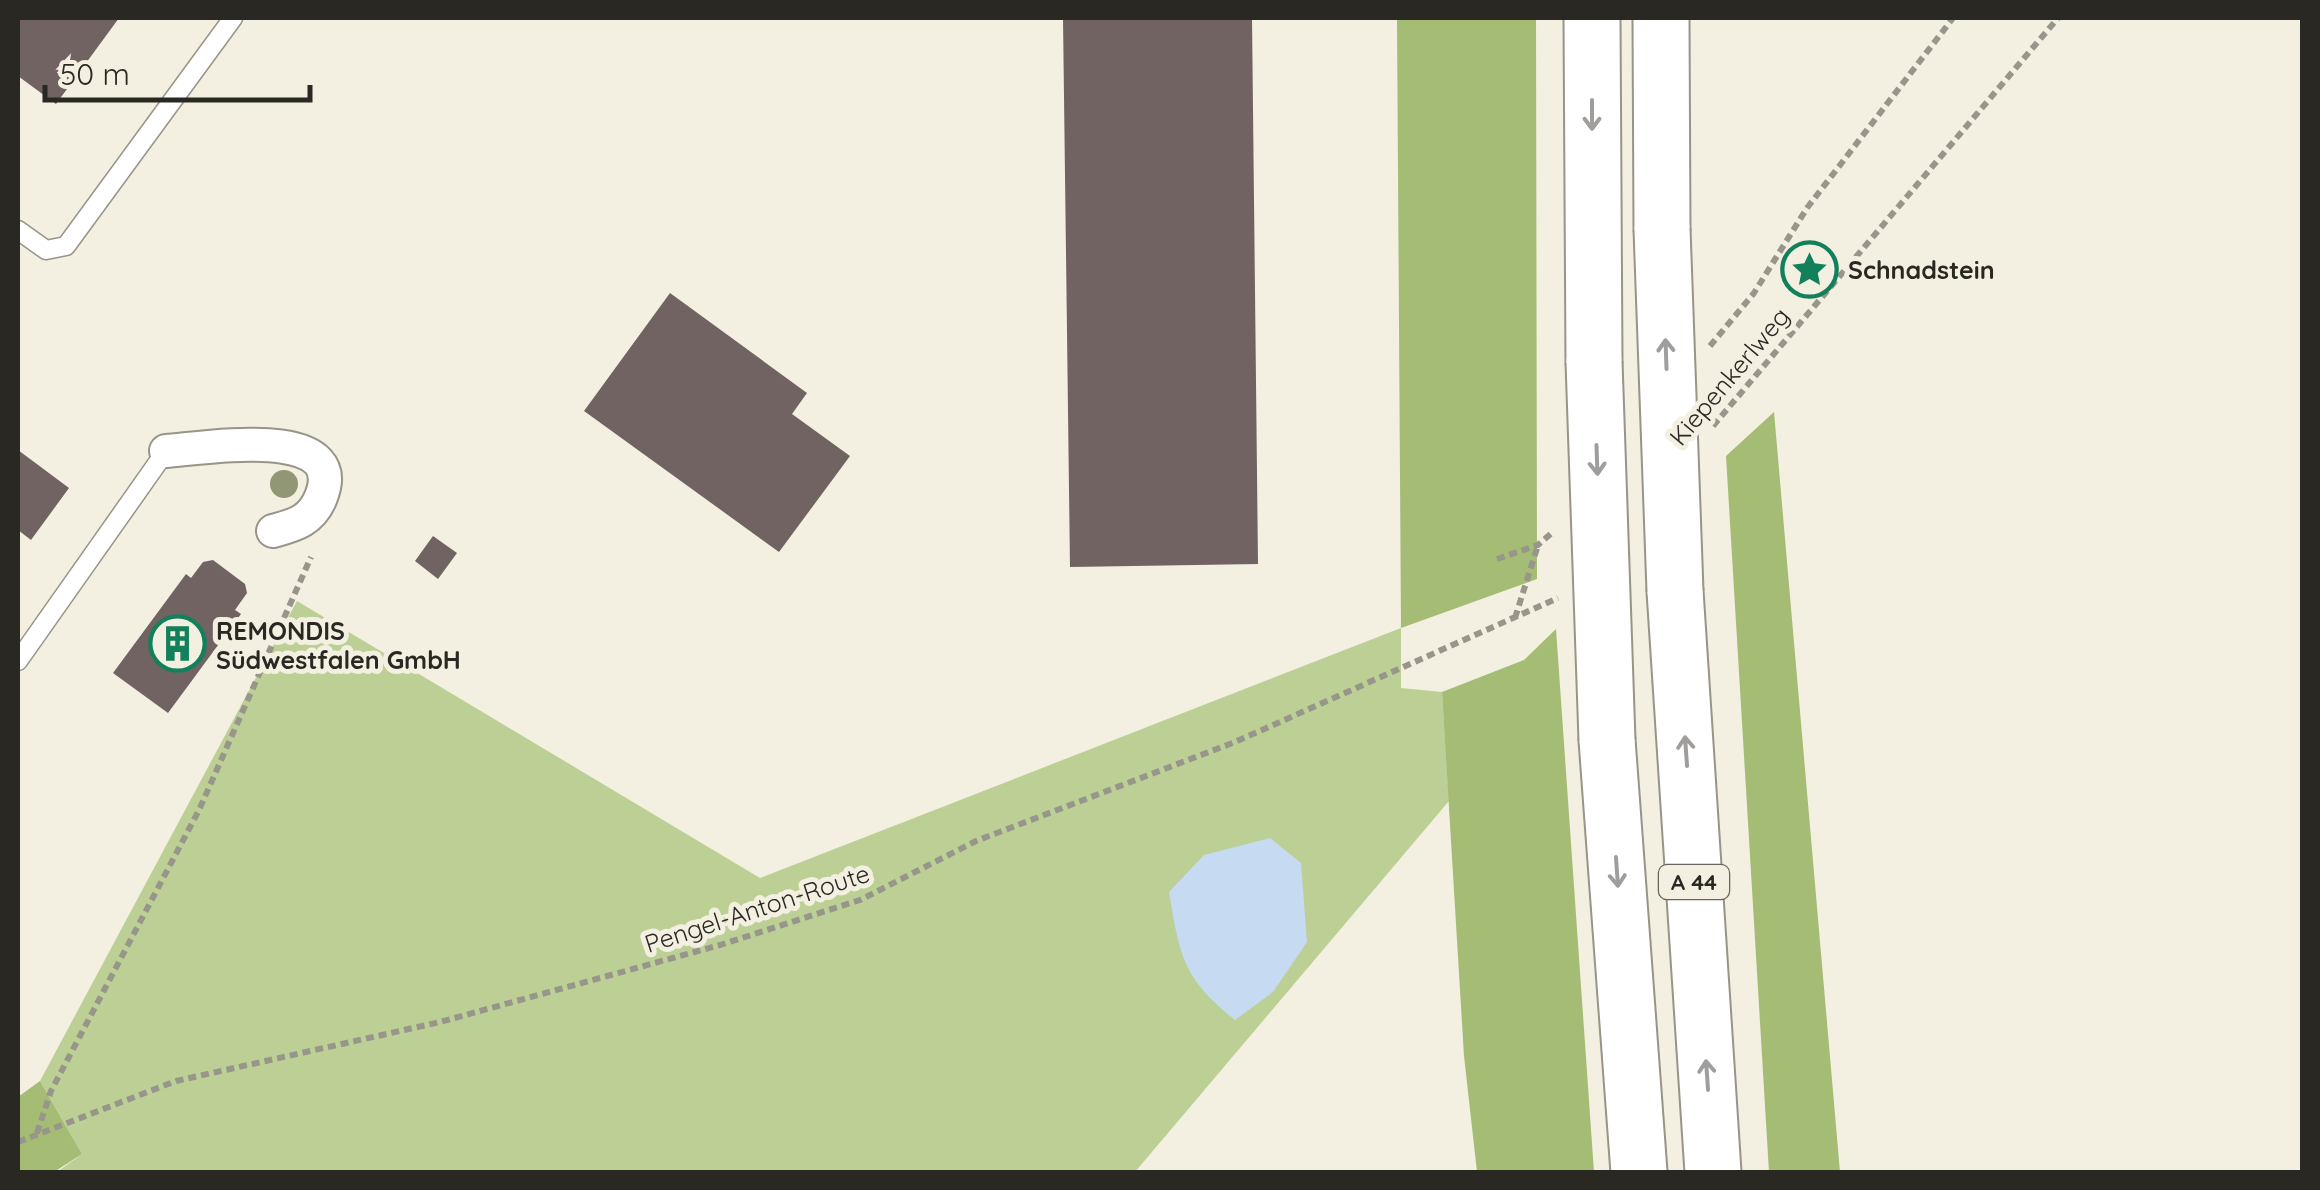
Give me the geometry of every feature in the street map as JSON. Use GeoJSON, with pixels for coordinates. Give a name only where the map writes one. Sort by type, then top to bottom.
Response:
{"type":"FeatureCollection","features":[{"type":"Feature","properties":{"kind":"highway"},"geometry":{"type":"LineString","coordinates":[[1592,18],[1594,362],[1607,740],[1640,1172]]}},
{"type":"Feature","properties":{"kind":"highway","name":"A 44"},"geometry":{"type":"LineString","coordinates":[[1661,18],[1662,230],[1675,591],[1713,1172]]}},
{"type":"Feature","properties":{"kind":"street"},"geometry":{"type":"LineString","coordinates":[[166,451],[282,444],[308,453],[322,470],[322,494],[310,516],[273,531]]}},
{"type":"Feature","properties":{"kind":"lane"},"geometry":{"type":"LineString","coordinates":[[18,230],[46,250],[66,246],[234,18]]}},
{"type":"Feature","properties":{"kind":"lane"},"geometry":{"type":"LineString","coordinates":[[18,661],[166,451]]}},
{"type":"Feature","properties":{"kind":"path"},"geometry":{"type":"LineString","coordinates":[[1754,292],[1808,208],[1953,18]]}},
{"type":"Feature","properties":{"kind":"path","name":"Kiepenkerlweg"},"geometry":{"type":"LineString","coordinates":[[1703,438],[2058,18]]}},
{"type":"Feature","properties":{"kind":"path"},"geometry":{"type":"LineString","coordinates":[[1515,619],[1538,545]]}},
{"type":"Feature","properties":{"kind":"path"},"geometry":{"type":"LineString","coordinates":[[37,1134],[52,1091],[200,810],[311,557]]}},
{"type":"Feature","properties":{"kind":"path","name":"Pengel-Anton-Route"},"geometry":{"type":"LineString","coordinates":[[18,1142],[176,1082],[440,1022],[720,946],[860,900],[976,842],[1235,742],[1563,595]]}},
{"type":"Feature","properties":{"kind":"green space"},"geometry":{"type":"Polygon","coordinates":[[[1397,18],[1536,18],[1537,579],[1401,628],[1397,18]]]}},
{"type":"Feature","properties":{"kind":"green space"},"geometry":{"type":"Polygon","coordinates":[[[1774,412],[1840,1172],[1769,1172],[1726,456],[1774,412]]]}},
{"type":"Feature","properties":{"kind":"green space"},"geometry":{"type":"Polygon","coordinates":[[[297,601],[760,878],[1401,628],[1401,688],[1442,692],[1449,801],[1135,1172],[57,1172],[82,1154],[40,1081],[297,601]]]}},
{"type":"Feature","properties":{"kind":"green space"},"geometry":{"type":"Polygon","coordinates":[[[1556,629],[1594,1172],[1477,1172],[1464,1056],[1442,692],[1524,660],[1556,629]]]}},
{"type":"Feature","properties":{"kind":"green space"},"geometry":{"type":"Polygon","coordinates":[[[40,1081],[82,1154],[54,1172],[18,1172],[18,1097],[40,1081]]]}},
{"type":"Feature","properties":{"kind":"water"},"geometry":{"type":"Polygon","coordinates":[[[1270,838],[1301,863],[1307,942],[1273,992],[1235,1020],[1204,991],[1187,965],[1169,892],[1204,855],[1270,838]]]}},
{"type":"Feature","properties":{"kind":"building"},"geometry":{"type":"Polygon","coordinates":[[[18,18],[119,18],[56,104],[18,76],[18,18]]]}},
{"type":"Feature","properties":{"kind":"building"},"geometry":{"type":"Polygon","coordinates":[[[1063,18],[1252,18],[1258,564],[1070,567],[1063,18]]]}},
{"type":"Feature","properties":{"kind":"building"},"geometry":{"type":"Polygon","coordinates":[[[670,293],[807,393],[792,414],[850,456],[779,552],[584,411],[670,293]]]}},
{"type":"Feature","properties":{"kind":"building"},"geometry":{"type":"Polygon","coordinates":[[[18,450],[69,488],[31,540],[18,530],[18,450]]]}},
{"type":"Feature","properties":{"kind":"building"},"geometry":{"type":"Polygon","coordinates":[[[433,536],[457,553],[438,579],[415,561],[433,536]]]}},
{"type":"Feature","properties":{"kind":"building","name":"REMONDIS Südwestfalen GmbH"},"geometry":{"type":"Polygon","coordinates":[[[213,560],[245,584],[247,593],[235,610],[241,614],[168,713],[113,673],[186,574],[191,578],[203,562],[213,560]]]}},
{"type":"Feature","properties":{"kind":"place","name":"Schnadstein"},"geometry":{"type":"Point","coordinates":[1809,269]}},
{"type":"Feature","properties":{"kind":"place","name":"REMONDIS Südwestfalen GmbH"},"geometry":{"type":"Point","coordinates":[177,644]}}]}
